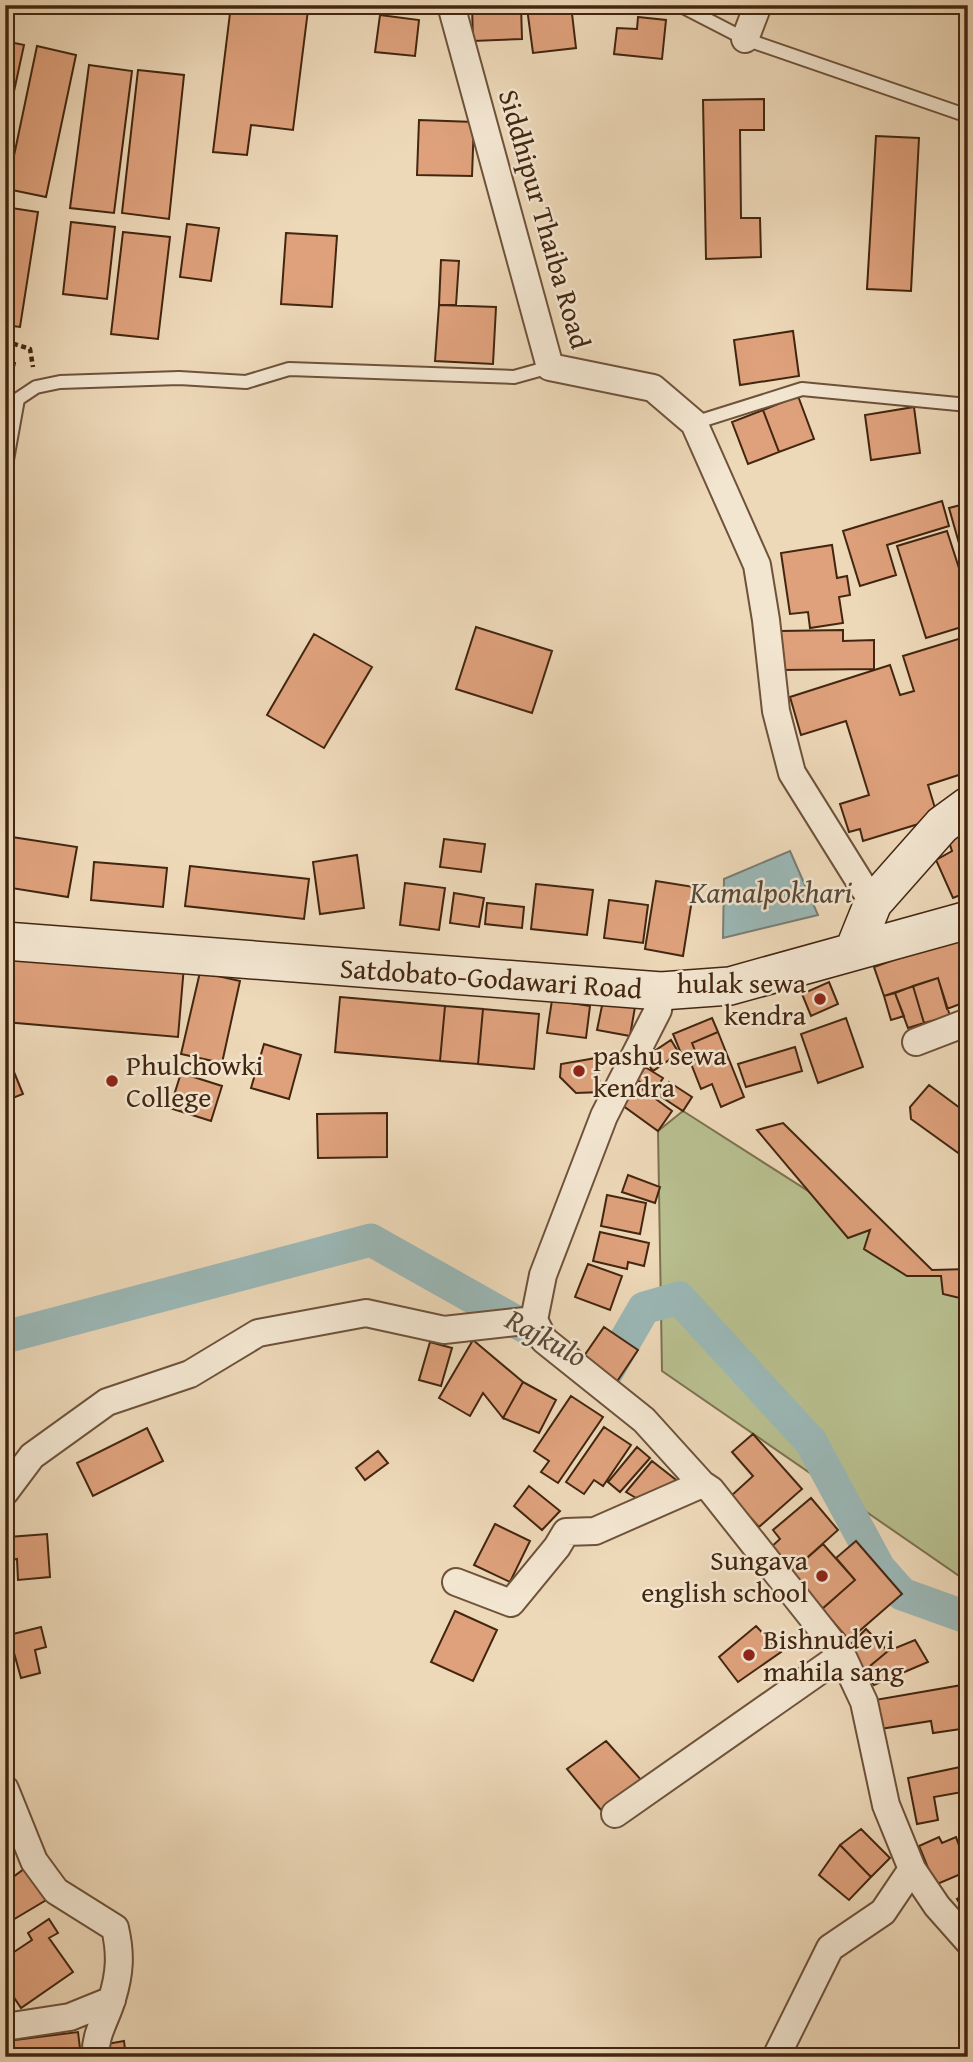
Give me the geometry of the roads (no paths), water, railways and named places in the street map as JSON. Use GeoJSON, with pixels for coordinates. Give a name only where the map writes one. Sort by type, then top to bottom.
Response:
{"type":"FeatureCollection","features":[{"type":"Feature","properties":{"kind":"street","name":"Siddhipur Thaiba Road"},"geometry":{"type":"LineString","coordinates":[[451,5],[550,367],[653,388],[694,423],[757,565],[776,711],[792,773],[873,903]]}},
{"type":"Feature","properties":{"kind":"street"},"geometry":{"type":"LineString","coordinates":[[745,39],[758,5]]}},
{"type":"Feature","properties":{"kind":"street"},"geometry":{"type":"LineString","coordinates":[[854,950],[873,903],[942,825],[968,806]]}},
{"type":"Feature","properties":{"kind":"street","name":"Satdobato-Godawari Road"},"geometry":{"type":"LineString","coordinates":[[5,941],[661,991],[730,986],[968,920]]}},
{"type":"Feature","properties":{"kind":"street"},"geometry":{"type":"LineString","coordinates":[[661,991],[658,1010],[595,1140],[543,1275],[534,1321],[544,1340],[644,1420],[702,1484],[711,1490],[842,1655],[864,1702],[887,1805],[912,1869],[937,1906],[968,1941]]}},
{"type":"Feature","properties":{"kind":"street"},"geometry":{"type":"LineString","coordinates":[[916,1042],[968,1022]]}},
{"type":"Feature","properties":{"kind":"street"},"geometry":{"type":"LineString","coordinates":[[5,1492],[32,1456],[107,1402],[190,1374],[258,1333],[366,1313],[444,1330],[534,1321]]}},
{"type":"Feature","properties":{"kind":"street"},"geometry":{"type":"LineString","coordinates":[[456,1581],[511,1603],[566,1532],[594,1531],[702,1484]]}},
{"type":"Feature","properties":{"kind":"street"},"geometry":{"type":"LineString","coordinates":[[615,1815],[842,1655]]}},
{"type":"Feature","properties":{"kind":"street"},"geometry":{"type":"LineString","coordinates":[[5,1789],[34,1861],[56,1891],[115,1928],[121,1958],[112,2000],[95,2041],[96,2057]]}},
{"type":"Feature","properties":{"kind":"street"},"geometry":{"type":"LineString","coordinates":[[776,2057],[830,1948],[883,1912],[912,1869]]}},
{"type":"Feature","properties":{"kind":"street"},"geometry":{"type":"LineString","coordinates":[[5,2028],[70,2017],[112,2000]]}},
{"type":"Feature","properties":{"kind":"lane"},"geometry":{"type":"LineString","coordinates":[[679,5],[745,39],[968,116]]}},
{"type":"Feature","properties":{"kind":"lane"},"geometry":{"type":"LineString","coordinates":[[5,471],[18,399],[36,387],[60,382],[179,378],[246,382],[289,369],[514,377],[550,367]]}},
{"type":"Feature","properties":{"kind":"lane"},"geometry":{"type":"LineString","coordinates":[[694,423],[802,389],[968,405]]}},
{"type":"Feature","properties":{"kind":"water","name":"Kamalpokhari"},"geometry":{"type":"Polygon","coordinates":[[[790,851],[818,915],[723,938],[724,879],[790,851]]]}},
{"type":"Feature","properties":{"kind":"waterway","name":"Rajkulo"},"geometry":{"type":"LineString","coordinates":[[5,1337],[371,1240],[536,1333]]}},
{"type":"Feature","properties":{"kind":"waterway","name":"Rajkulo"},"geometry":{"type":"LineString","coordinates":[[598,1368],[607,1372],[644,1308],[679,1298],[811,1442],[879,1568],[902,1594],[966,1617]]}},
{"type":"Feature","properties":{"kind":"place","name":"hulak sewa kendra"},"geometry":{"type":"Point","coordinates":[820,999]}},
{"type":"Feature","properties":{"kind":"place","name":"pashu sewa kendra"},"geometry":{"type":"Point","coordinates":[579,1071]}},
{"type":"Feature","properties":{"kind":"place","name":"Phulchowki College"},"geometry":{"type":"Point","coordinates":[112,1081]}},
{"type":"Feature","properties":{"kind":"place","name":"Sungava english school"},"geometry":{"type":"Point","coordinates":[822,1576]}},
{"type":"Feature","properties":{"kind":"place","name":"Bishnudevi mahila sang"},"geometry":{"type":"Point","coordinates":[749,1655]}}]}
